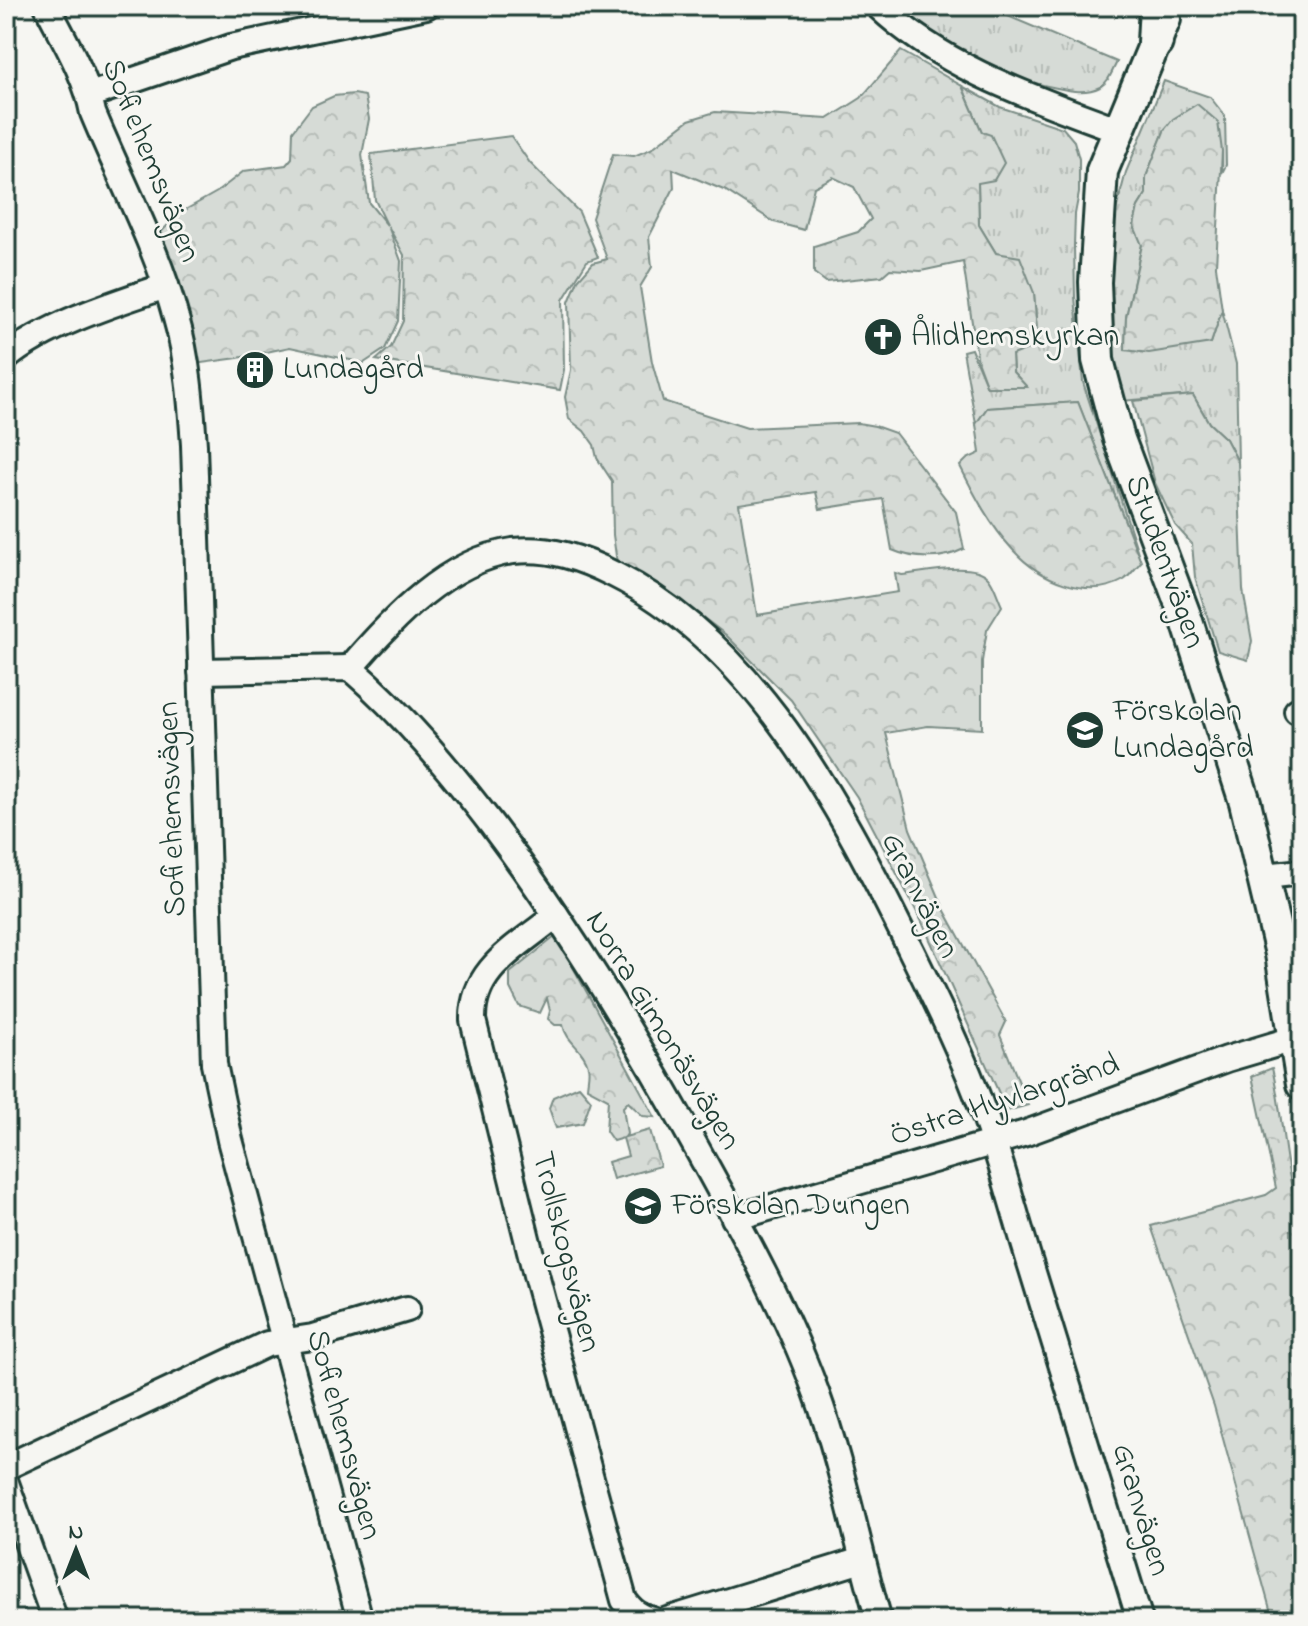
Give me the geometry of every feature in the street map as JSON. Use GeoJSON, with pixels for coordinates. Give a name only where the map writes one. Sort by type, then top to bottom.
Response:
{"type":"FeatureCollection","features":[{"type":"Feature","properties":{"kind":"main road","name":"Studentvägen"},"geometry":{"type":"LineString","coordinates":[[1155,42],[1157,6]]}},
{"type":"Feature","properties":{"kind":"street","name":"Sofiehemsvägen"},"geometry":{"type":"LineString","coordinates":[[47,6],[90,95],[93,113],[151,243],[180,335],[191,402],[214,1064],[230,1140],[360,1620]]}},
{"type":"Feature","properties":{"kind":"street"},"geometry":{"type":"LineString","coordinates":[[90,95],[231,47],[426,6]]}},
{"type":"Feature","properties":{"kind":"street"},"geometry":{"type":"LineString","coordinates":[[878,6],[914,35],[960,64],[1018,93],[1119,130]]}},
{"type":"Feature","properties":{"kind":"street","name":"Studentvägen"},"geometry":{"type":"LineString","coordinates":[[1170,6],[1102,171],[1095,282],[1098,360],[1119,439],[1211,694],[1245,802],[1265,876],[1281,954],[1302,1084]]}},
{"type":"Feature","properties":{"kind":"street"},"geometry":{"type":"LineString","coordinates":[[6,358],[48,333],[126,299],[166,286]]}},
{"type":"Feature","properties":{"kind":"street","name":"Granvägen"},"geometry":{"type":"LineString","coordinates":[[350,668],[394,621],[458,571],[489,556],[529,550],[568,555],[590,562],[654,596],[718,649],[794,744],[831,800],[862,852],[934,995],[984,1112],[1140,1620]]}},
{"type":"Feature","properties":{"kind":"street"},"geometry":{"type":"LineString","coordinates":[[201,671],[350,668]]}},
{"type":"Feature","properties":{"kind":"street","name":"Norra Gimonäsvägen"},"geometry":{"type":"LineString","coordinates":[[350,668],[390,704],[448,768],[556,915],[657,1077],[734,1218],[795,1341],[817,1393],[879,1620]]}},
{"type":"Feature","properties":{"kind":"street"},"geometry":{"type":"LineString","coordinates":[[1265,876],[1302,872]]}},
{"type":"Feature","properties":{"kind":"street","name":"Trollskogsvägen"},"geometry":{"type":"LineString","coordinates":[[556,915],[486,972],[472,1004],[473,1020],[536,1275],[624,1600],[639,1616],[653,1620]]}},
{"type":"Feature","properties":{"kind":"street","name":"Östra Hyvlargränd"},"geometry":{"type":"LineString","coordinates":[[734,1218],[993,1143],[1227,1059],[1294,1039]]}},
{"type":"Feature","properties":{"kind":"street"},"geometry":{"type":"LineString","coordinates":[[6,1467],[267,1344],[313,1337],[407,1309]]}},
{"type":"Feature","properties":{"kind":"street"},"geometry":{"type":"LineString","coordinates":[[6,1483],[55,1620]]}},
{"type":"Feature","properties":{"kind":"street"},"geometry":{"type":"LineString","coordinates":[[667,1620],[862,1560]]}},
{"type":"Feature","properties":{"kind":"green space"},"geometry":{"type":"Polygon","coordinates":[[[898,6],[984,6],[1117,62],[1106,82],[1095,89],[1073,91],[1035,83],[972,58],[898,6]]]}},
{"type":"Feature","properties":{"kind":"green space"},"geometry":{"type":"Polygon","coordinates":[[[901,51],[962,86],[982,132],[991,135],[1004,163],[994,180],[978,183],[979,225],[996,253],[1020,257],[1034,293],[1038,345],[1012,355],[1013,372],[1027,387],[987,387],[978,363],[963,262],[921,271],[890,269],[882,276],[826,282],[814,273],[814,246],[858,232],[871,219],[854,187],[833,177],[814,187],[804,230],[774,222],[726,191],[673,169],[674,188],[649,237],[652,267],[640,287],[652,362],[663,401],[747,428],[858,423],[895,433],[956,512],[964,549],[928,557],[910,556],[892,550],[883,499],[820,509],[816,492],[739,504],[757,615],[898,592],[895,573],[971,570],[988,577],[994,587],[1002,606],[987,630],[982,661],[982,729],[928,726],[886,733],[910,829],[944,909],[1006,1022],[1000,1035],[1028,1105],[1007,1111],[922,922],[857,797],[791,700],[726,635],[676,597],[619,577],[613,535],[612,481],[597,458],[594,445],[584,431],[569,419],[565,397],[571,370],[569,302],[578,280],[593,263],[607,259],[592,218],[613,154],[634,156],[651,149],[689,120],[715,112],[828,119],[861,98],[901,51]]]}},
{"type":"Feature","properties":{"kind":"green space"},"geometry":{"type":"Polygon","coordinates":[[[1164,81],[1210,97],[1225,116],[1226,165],[1222,173],[1222,151],[1165,129],[1146,177],[1146,194],[1138,207],[1134,226],[1142,244],[1126,317],[1125,349],[1211,343],[1222,310],[1236,364],[1238,462],[1226,439],[1209,423],[1193,395],[1121,401],[1109,338],[1114,218],[1126,172],[1164,81]]]}},
{"type":"Feature","properties":{"kind":"green space"},"geometry":{"type":"Polygon","coordinates":[[[962,86],[1000,107],[1063,128],[1074,141],[1079,159],[1074,246],[1075,297],[1083,382],[1141,562],[1078,402],[987,408],[976,424],[963,351],[971,349],[987,387],[1026,386],[1013,372],[1012,354],[1038,345],[1034,293],[996,253],[979,225],[982,132],[962,86]]]}},
{"type":"Feature","properties":{"kind":"green space"},"geometry":{"type":"Polygon","coordinates":[[[334,96],[365,96],[369,119],[362,155],[369,203],[387,225],[375,200],[371,154],[511,136],[530,163],[579,212],[598,257],[587,261],[563,300],[564,370],[560,390],[376,360],[391,347],[403,321],[404,255],[388,226],[401,261],[398,321],[385,349],[364,363],[290,347],[187,365],[151,243],[178,214],[217,192],[244,171],[286,165],[292,158],[293,131],[312,106],[334,96]]]}},
{"type":"Feature","properties":{"kind":"green space"},"geometry":{"type":"Polygon","coordinates":[[[1197,104],[1218,122],[1222,151],[1216,266],[1222,310],[1211,343],[1149,353],[1125,350],[1126,317],[1142,245],[1134,226],[1138,207],[1146,194],[1146,177],[1165,129],[1173,119],[1197,104]]]}},
{"type":"Feature","properties":{"kind":"green space"},"geometry":{"type":"Polygon","coordinates":[[[1193,395],[1209,423],[1226,439],[1238,462],[1243,590],[1252,641],[1248,660],[1218,651],[1195,577],[1192,544],[1175,525],[1155,483],[1133,401],[1193,395]]]}},
{"type":"Feature","properties":{"kind":"green space"},"geometry":{"type":"Polygon","coordinates":[[[1078,402],[1141,562],[1124,580],[1095,588],[1064,583],[1023,560],[990,520],[960,466],[980,453],[976,424],[987,408],[1078,402]]]}},
{"type":"Feature","properties":{"kind":"green space"},"geometry":{"type":"Polygon","coordinates":[[[556,936],[655,1117],[643,1116],[628,1102],[623,1107],[625,1137],[650,1130],[660,1166],[613,1179],[608,1162],[628,1156],[623,1138],[613,1141],[606,1131],[608,1099],[587,1088],[589,1071],[586,1060],[563,1025],[555,1025],[548,1019],[547,998],[540,1013],[519,1006],[510,988],[510,973],[556,936]]]}},
{"type":"Feature","properties":{"kind":"green space"},"geometry":{"type":"Polygon","coordinates":[[[1272,1068],[1287,1164],[1302,1219],[1302,1620],[1273,1620],[1214,1406],[1151,1226],[1266,1195],[1276,1188],[1252,1076],[1272,1068]]]}},
{"type":"Feature","properties":{"kind":"green space"},"geometry":{"type":"Polygon","coordinates":[[[579,1086],[591,1100],[583,1123],[556,1128],[549,1108],[553,1097],[579,1086]]]}},
{"type":"Feature","properties":{"kind":"place","name":"Ålidhemskyrkan"},"geometry":{"type":"Point","coordinates":[883,337]}},
{"type":"Feature","properties":{"kind":"place","name":"Lundagård"},"geometry":{"type":"Point","coordinates":[255,370]}},
{"type":"Feature","properties":{"kind":"place","name":"Förskolan Lundagård"},"geometry":{"type":"Point","coordinates":[1085,730]}},
{"type":"Feature","properties":{"kind":"place","name":"Förskolan Dungen"},"geometry":{"type":"Point","coordinates":[643,1206]}}]}
